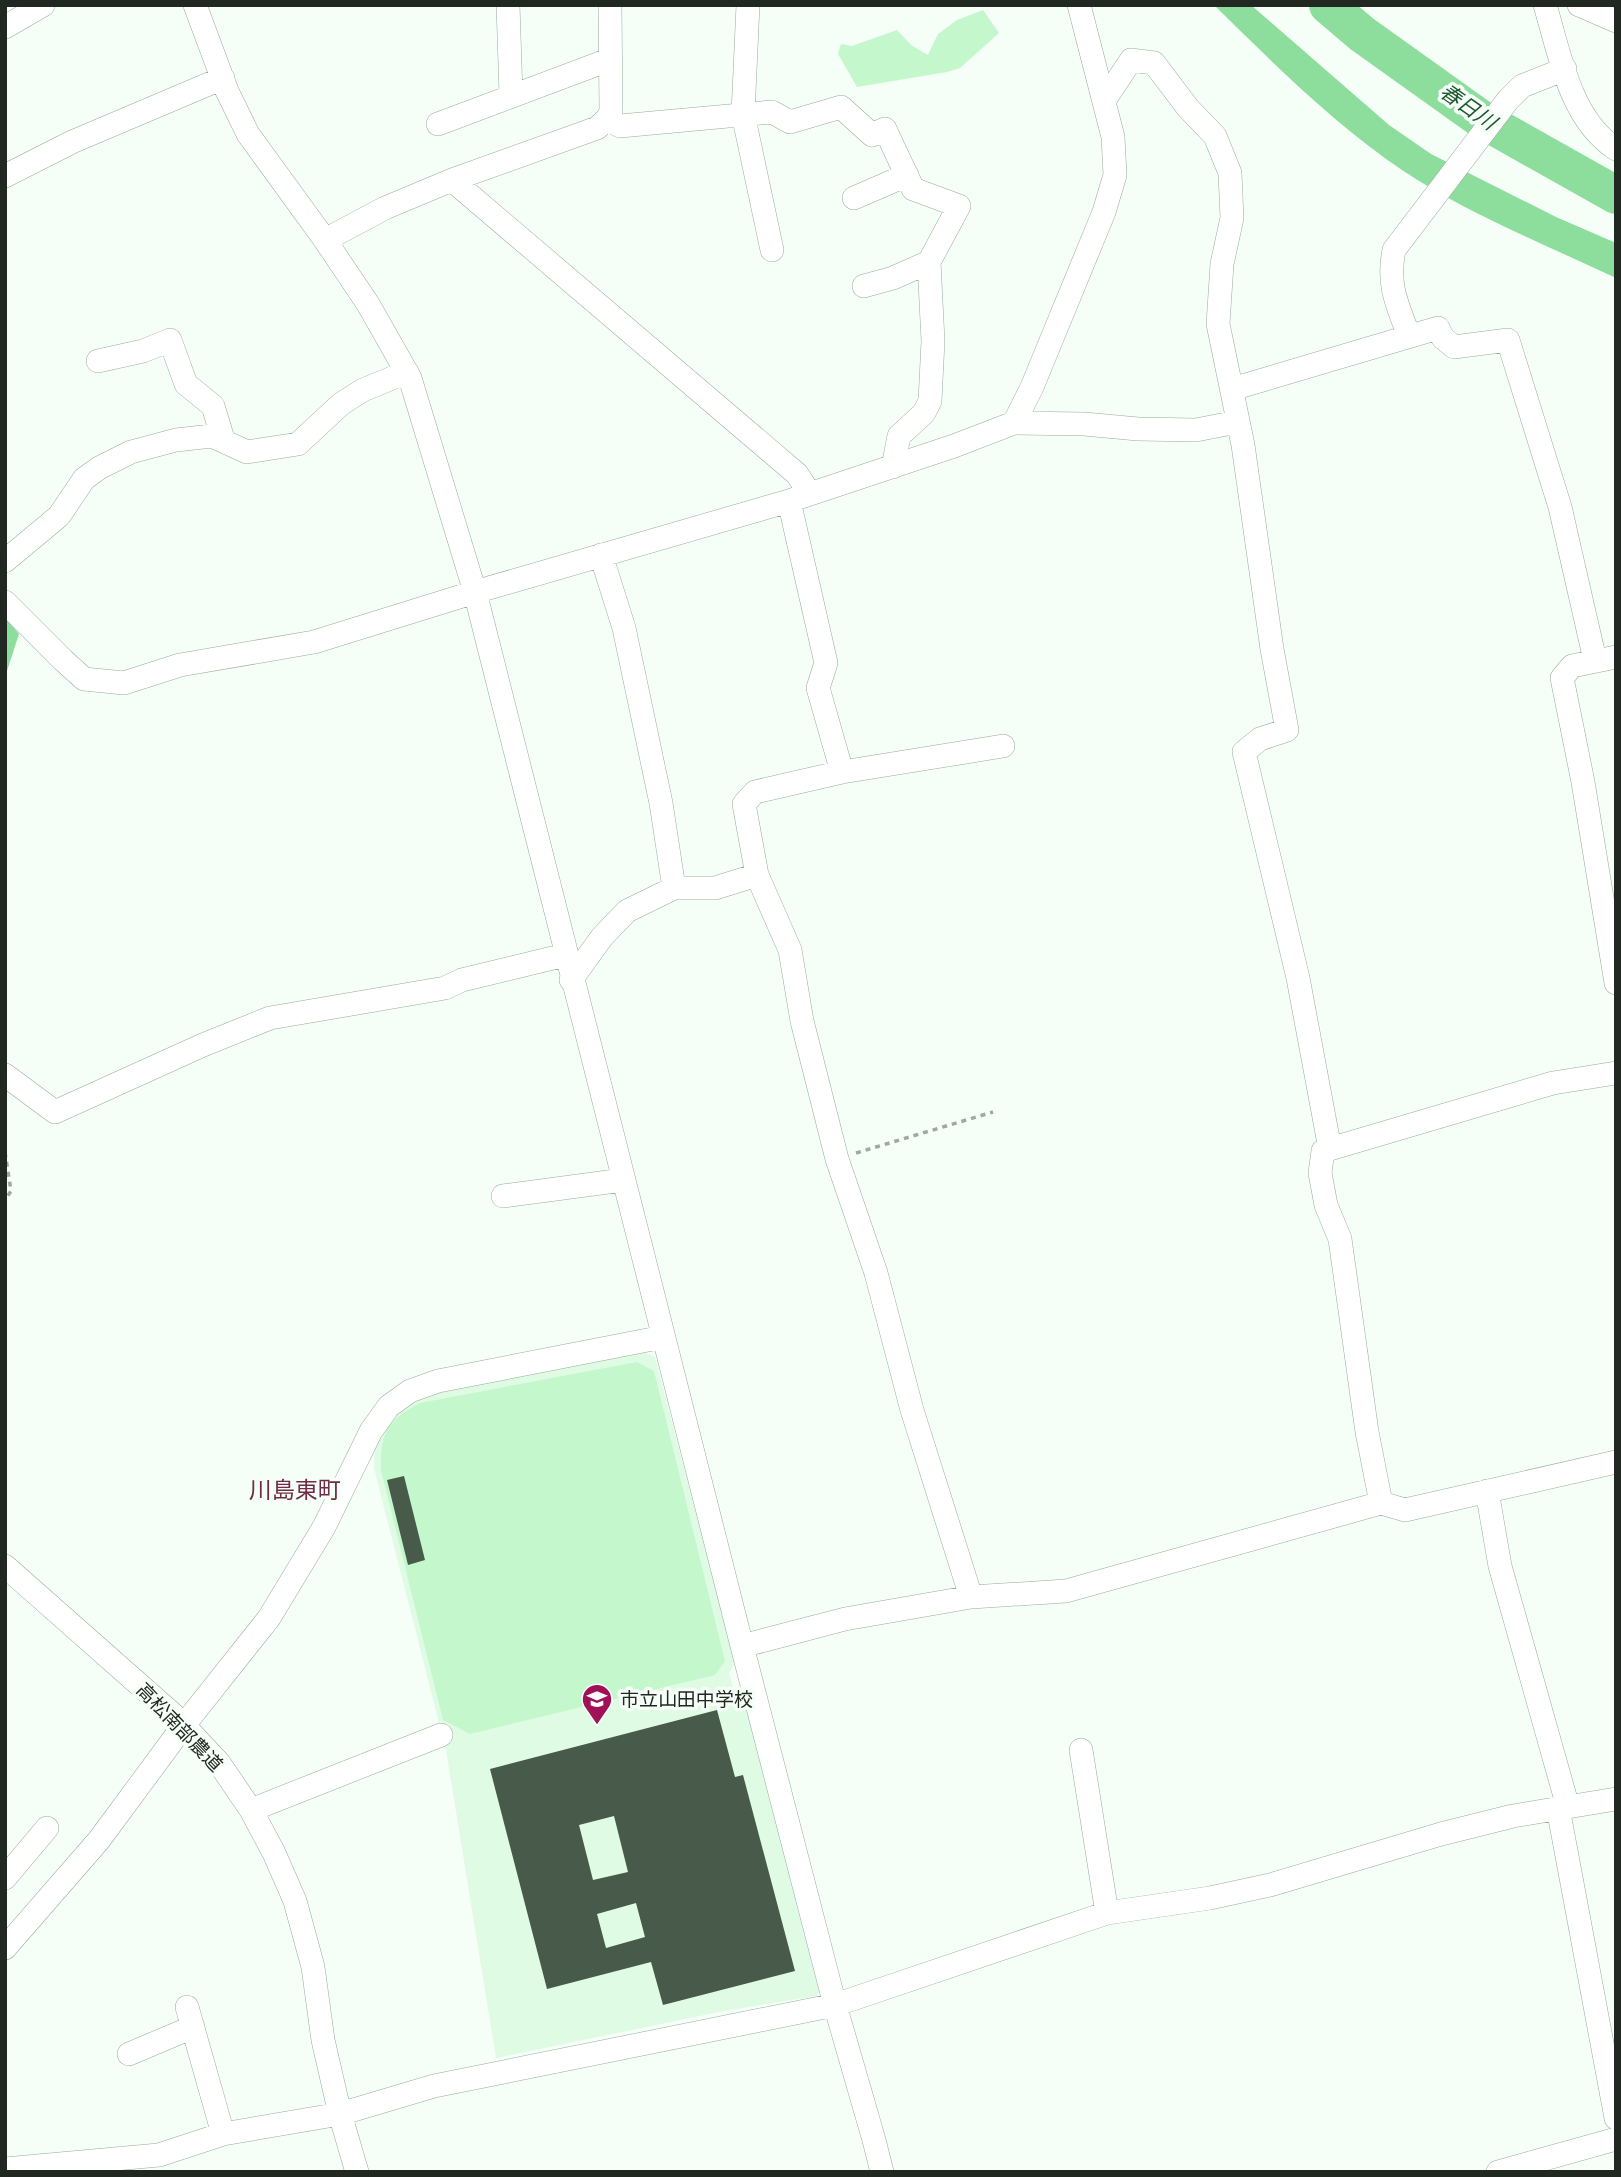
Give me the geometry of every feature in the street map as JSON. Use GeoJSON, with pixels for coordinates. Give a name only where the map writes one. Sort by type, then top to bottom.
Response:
{"type":"FeatureCollection","features":[{"type":"Feature","properties":{"kind":"street"},"geometry":{"type":"LineString","coordinates":[[5,27],[43,5]]}},
{"type":"Feature","properties":{"kind":"street"},"geometry":{"type":"LineString","coordinates":[[195,5],[248,134],[368,304],[407,372],[475,592],[622,1180],[835,2005],[881,2172]]}},
{"type":"Feature","properties":{"kind":"street"},"geometry":{"type":"LineString","coordinates":[[508,5],[511,95]]}},
{"type":"Feature","properties":{"kind":"street"},"geometry":{"type":"LineString","coordinates":[[325,240],[385,208],[452,180],[597,128],[611,112],[610,5]]}},
{"type":"Feature","properties":{"kind":"street"},"geometry":{"type":"LineString","coordinates":[[748,5],[743,114],[772,250]]}},
{"type":"Feature","properties":{"kind":"street"},"geometry":{"type":"LineString","coordinates":[[1014,423],[1032,387],[1104,212],[1115,175],[1113,137],[1079,5]]}},
{"type":"Feature","properties":{"kind":"street"},"geometry":{"type":"LineString","coordinates":[[1545,5],[1583,115],[1600,138],[1616,149]]}},
{"type":"Feature","properties":{"kind":"street"},"geometry":{"type":"LineString","coordinates":[[1579,5],[1616,21]]}},
{"type":"Feature","properties":{"kind":"street"},"geometry":{"type":"LineString","coordinates":[[438,124],[611,60]]}},
{"type":"Feature","properties":{"kind":"street"},"geometry":{"type":"LineString","coordinates":[[1104,101],[1131,60],[1154,63],[1188,108],[1215,136],[1230,173],[1232,218],[1222,264],[1218,324],[1243,445],[1252,525],[1287,730],[1259,739],[1244,752],[1298,978],[1330,1149]]}},
{"type":"Feature","properties":{"kind":"street"},"geometry":{"type":"LineString","coordinates":[[1409,336],[1391,286],[1390,267],[1394,250],[1502,108],[1522,86],[1565,69]]}},
{"type":"Feature","properties":{"kind":"street"},"geometry":{"type":"LineString","coordinates":[[5,176],[72,142],[223,78]]}},
{"type":"Feature","properties":{"kind":"street"},"geometry":{"type":"LineString","coordinates":[[607,119],[620,126],[772,112],[790,122],[841,107],[872,135],[886,129],[913,189],[959,206],[929,261],[933,341],[930,401],[924,413],[900,436],[893,467]]}},
{"type":"Feature","properties":{"kind":"street"},"geometry":{"type":"LineString","coordinates":[[854,198],[907,175]]}},
{"type":"Feature","properties":{"kind":"street"},"geometry":{"type":"LineString","coordinates":[[452,180],[797,474],[826,663],[818,688],[842,772]]}},
{"type":"Feature","properties":{"kind":"street"},"geometry":{"type":"LineString","coordinates":[[864,286],[892,278],[929,261]]}},
{"type":"Feature","properties":{"kind":"street"},"geometry":{"type":"LineString","coordinates":[[1232,389],[1437,328],[1443,338],[1454,347],[1508,340],[1605,659],[1572,666],[1562,678],[1583,782],[1616,983]]}},
{"type":"Feature","properties":{"kind":"street"},"geometry":{"type":"LineString","coordinates":[[98,361],[143,351],[170,340],[186,384],[213,406],[223,439]]}},
{"type":"Feature","properties":{"kind":"street"},"geometry":{"type":"LineString","coordinates":[[5,561],[59,516],[84,479],[131,452],[176,440],[212,436],[247,452],[298,444],[341,404],[363,390],[407,372]]}},
{"type":"Feature","properties":{"kind":"street"},"geometry":{"type":"LineString","coordinates":[[5,602],[84,678],[124,683],[180,666],[314,642],[799,497],[893,467],[1014,423],[1196,430],[1237,422]]}},
{"type":"Feature","properties":{"kind":"street"},"geometry":{"type":"LineString","coordinates":[[601,555],[624,628],[661,803],[674,888]]}},
{"type":"Feature","properties":{"kind":"street"},"geometry":{"type":"LineString","coordinates":[[971,1597],[912,1410],[876,1273],[837,1159],[802,1021],[790,950],[757,875],[744,804],[755,792],[842,772],[1003,746]]}},
{"type":"Feature","properties":{"kind":"street"},"geometry":{"type":"LineString","coordinates":[[571,980],[602,937],[626,911],[674,888],[715,888],[757,875]]}},
{"type":"Feature","properties":{"kind":"street"},"geometry":{"type":"LineString","coordinates":[[5,1075],[55,1112],[203,1045],[270,1018],[445,988],[462,979],[565,955]]}},
{"type":"Feature","properties":{"kind":"street"},"geometry":{"type":"LineString","coordinates":[[1381,1503],[1367,1432],[1340,1239],[1326,1205],[1320,1173],[1323,1151],[1553,1083],[1616,1073]]}},
{"type":"Feature","properties":{"kind":"street"},"geometry":{"type":"LineString","coordinates":[[503,1196],[622,1180]]}},
{"type":"Feature","properties":{"kind":"street"},"geometry":{"type":"LineString","coordinates":[[6,1947],[99,1840],[184,1725],[269,1618],[324,1527],[371,1431],[389,1406],[410,1391],[438,1381],[663,1337]]}},
{"type":"Feature","properties":{"kind":"street"},"geometry":{"type":"LineString","coordinates":[[742,1646],[845,1619],[971,1597],[1066,1591],[1381,1503],[1405,1510],[1616,1462]]}},
{"type":"Feature","properties":{"kind":"street"},"geometry":{"type":"LineString","coordinates":[[1487,1491],[1500,1566],[1563,1807],[1616,2118]]}},
{"type":"Feature","properties":{"kind":"street","name":"高松南部農道"},"geometry":{"type":"LineString","coordinates":[[5,1566],[184,1725],[219,1763],[251,1810],[295,1901],[313,1967],[323,2040],[357,2172]]}},
{"type":"Feature","properties":{"kind":"street"},"geometry":{"type":"LineString","coordinates":[[251,1810],[441,1735]]}},
{"type":"Feature","properties":{"kind":"street"},"geometry":{"type":"LineString","coordinates":[[1081,1750],[1107,1913]]}},
{"type":"Feature","properties":{"kind":"street"},"geometry":{"type":"LineString","coordinates":[[13,2170],[159,2155],[223,2134],[340,2114],[434,2086],[835,2005],[1107,1913],[1210,1898],[1270,1885],[1441,1834],[1513,1816],[1616,1799]]}},
{"type":"Feature","properties":{"kind":"street"},"geometry":{"type":"LineString","coordinates":[[5,1878],[47,1828]]}},
{"type":"Feature","properties":{"kind":"street"},"geometry":{"type":"LineString","coordinates":[[129,2054],[190,2017],[223,2134]]}},
{"type":"Feature","properties":{"kind":"street"},"geometry":{"type":"LineString","coordinates":[[1498,2172],[1616,2139]]}},
{"type":"Feature","properties":{"kind":"path"},"geometry":{"type":"LineString","coordinates":[[837,1159],[993,1112]]}},
{"type":"Feature","properties":{"kind":"path"},"geometry":{"type":"LineString","coordinates":[[5,1153],[11,1191],[5,1200]]}},
{"type":"Feature","properties":{"kind":"shaded area"},"geometry":{"type":"Polygon","coordinates":[[[1214,5],[1251,5],[1389,125],[1431,154],[1556,217],[1616,243],[1616,278],[1480,215],[1402,170],[1328,112],[1214,5]]]}},
{"type":"Feature","properties":{"kind":"shaded area"},"geometry":{"type":"Polygon","coordinates":[[[983,10],[999,33],[960,68],[947,72],[857,87],[838,54],[841,44],[852,46],[897,30],[911,45],[928,55],[938,34],[957,20],[983,10]]]}},
{"type":"Feature","properties":{"kind":"shaded area"},"geometry":{"type":"Polygon","coordinates":[[[5,618],[19,634],[5,677],[5,618]]]}},
{"type":"Feature","properties":{"kind":"shaded area","name":"市立山田中学校"},"geometry":{"type":"Polygon","coordinates":[[[644,1352],[655,1357],[735,1663],[729,1673],[735,1695],[747,1701],[824,1985],[816,1996],[724,2011],[496,2058],[446,1750],[374,1468],[375,1439],[392,1413],[414,1396],[644,1352]]]}},
{"type":"Feature","properties":{"kind":"shaded area"},"geometry":{"type":"Polygon","coordinates":[[[637,1362],[654,1371],[725,1661],[715,1675],[470,1734],[443,1720],[381,1470],[384,1437],[393,1422],[420,1403],[637,1362]]]}},
{"type":"Feature","properties":{"kind":"building"},"geometry":{"type":"Polygon","coordinates":[[[404,1476],[425,1560],[408,1565],[387,1480],[404,1476]]]}},
{"type":"Feature","properties":{"kind":"building"},"geometry":{"type":"Polygon","coordinates":[[[717,1710],[735,1777],[743,1775],[795,1971],[663,2005],[651,1962],[547,1989],[490,1769],[717,1710]],[[614,1816],[579,1825],[593,1880],[628,1872],[614,1816]],[[636,1903],[597,1914],[606,1948],[645,1937],[636,1903]]]}},
{"type":"Feature","properties":{"kind":"waterway","name":"春日川"},"geometry":{"type":"LineString","coordinates":[[1328,5],[1362,34],[1481,119],[1616,195]]}},
{"type":"Feature","properties":{"kind":"place","name":"市立山田中学校"},"geometry":{"type":"Point","coordinates":[597,1726]}},
{"type":"Feature","properties":{"kind":"district","name":"川島東町"},"geometry":{"type":"Point","coordinates":[295,1490]}}]}
